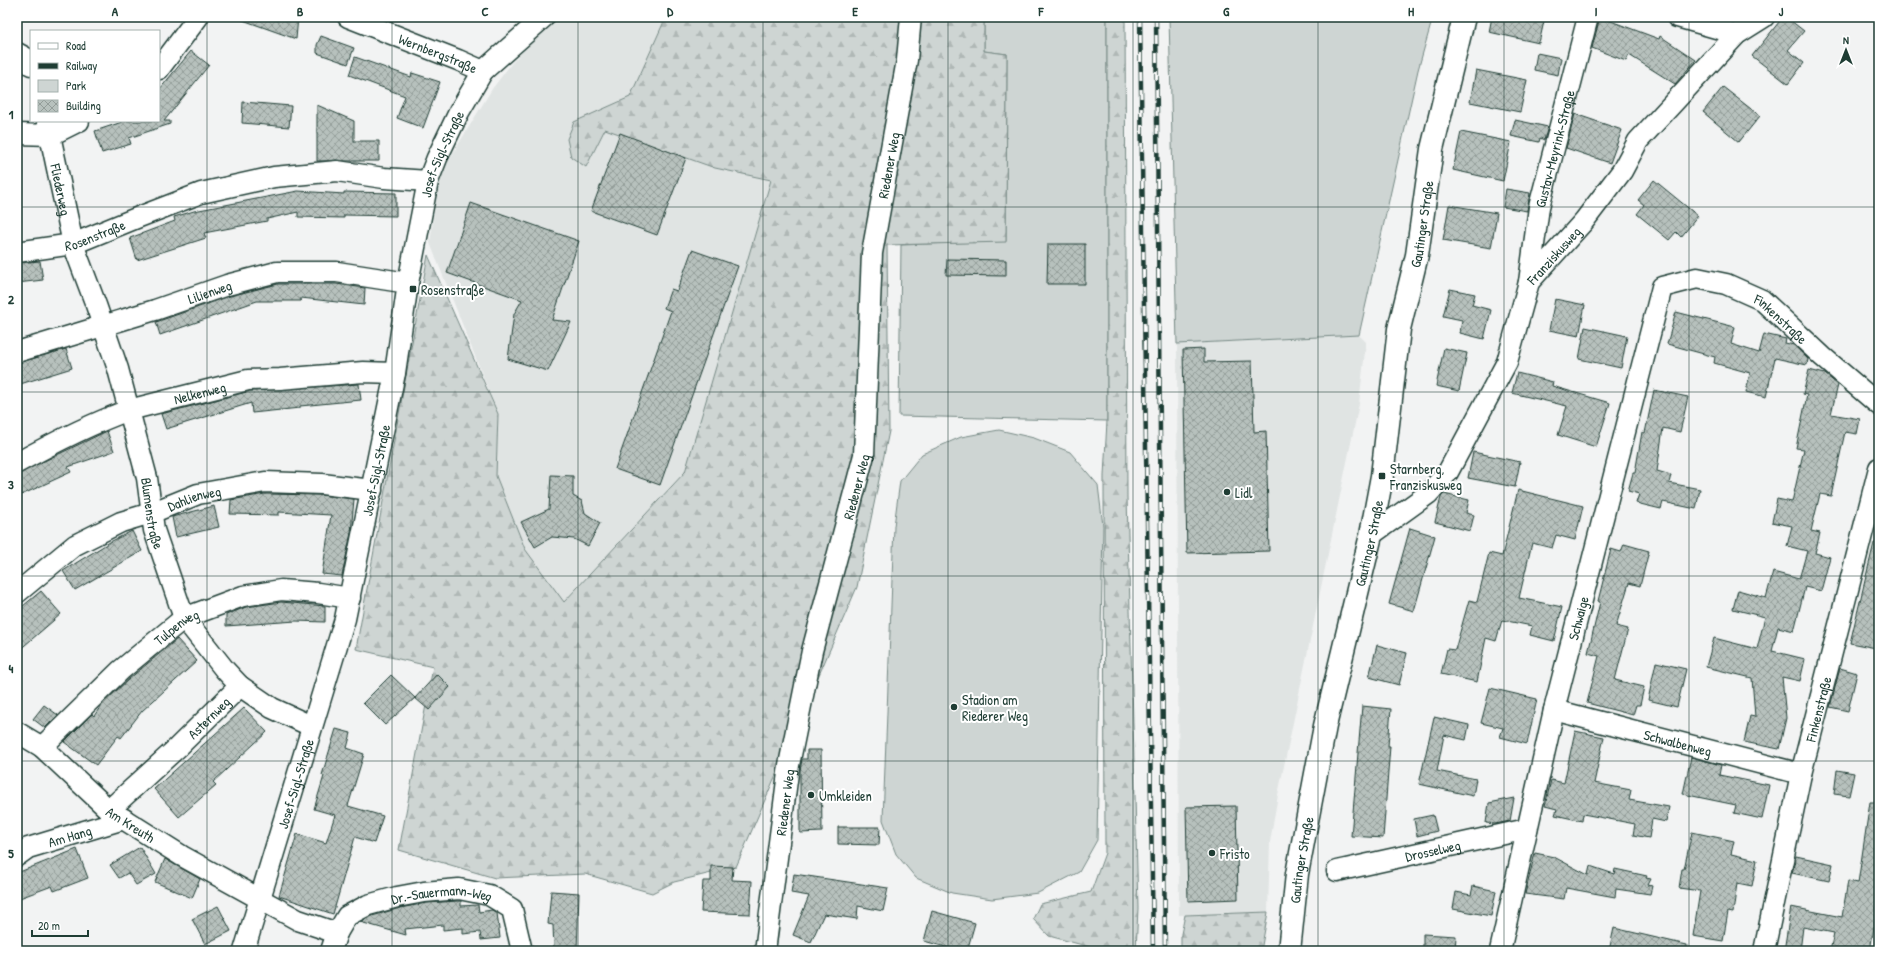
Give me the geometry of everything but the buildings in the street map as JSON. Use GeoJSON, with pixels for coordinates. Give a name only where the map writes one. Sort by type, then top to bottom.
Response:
{"type":"FeatureCollection","features":[{"type":"Feature","properties":{"kind":"main road","name":"Gautinger Straße"},"geometry":{"type":"LineString","coordinates":[[1289,951],[1297,874],[1325,726],[1371,535],[1382,476],[1399,329],[1417,255],[1432,149],[1464,17]]}},
{"type":"Feature","properties":{"kind":"street"},"geometry":{"type":"LineString","coordinates":[[160,68],[198,17]]}},
{"type":"Feature","properties":{"kind":"street","name":"Wernbergstraße"},"geometry":{"type":"LineString","coordinates":[[348,17],[483,71]]}},
{"type":"Feature","properties":{"kind":"street","name":"Josef-Sigl-Straße"},"geometry":{"type":"LineString","coordinates":[[244,951],[311,726],[345,619],[395,373],[408,283],[428,181],[437,158],[459,112],[483,71],[544,17]]}},
{"type":"Feature","properties":{"kind":"street","name":"Riedener Weg"},"geometry":{"type":"LineString","coordinates":[[765,951],[789,765],[812,651],[864,455],[872,253],[907,60],[911,17]]}},
{"type":"Feature","properties":{"kind":"street","name":"Gustav-Meyrink-Straße"},"geometry":{"type":"LineString","coordinates":[[1529,282],[1539,207],[1588,17]]}},
{"type":"Feature","properties":{"kind":"street"},"geometry":{"type":"LineString","coordinates":[[1677,17],[1737,34]]}},
{"type":"Feature","properties":{"kind":"street","name":"Franziskusweg"},"geometry":{"type":"LineString","coordinates":[[1371,535],[1428,494],[1448,472],[1507,362],[1529,282],[1584,221],[1622,171],[1638,141],[1737,34],[1764,17]]}},
{"type":"Feature","properties":{"kind":"street"},"geometry":{"type":"LineString","coordinates":[[17,53],[30,60]]}},
{"type":"Feature","properties":{"kind":"street"},"geometry":{"type":"LineString","coordinates":[[17,134],[75,122]]}},
{"type":"Feature","properties":{"kind":"street","name":"Fliederweg"},"geometry":{"type":"LineString","coordinates":[[49,128],[73,244]]}},
{"type":"Feature","properties":{"kind":"street","name":"Rosenstraße"},"geometry":{"type":"LineString","coordinates":[[17,252],[73,244],[201,193],[274,177],[337,171],[384,178],[428,181]]}},
{"type":"Feature","properties":{"kind":"street","name":"Blumenstraße"},"geometry":{"type":"LineString","coordinates":[[73,244],[118,369],[147,478],[154,530],[184,618],[225,670],[240,686],[272,708],[311,726]]}},
{"type":"Feature","properties":{"kind":"street","name":"Lilienweg"},"geometry":{"type":"LineString","coordinates":[[17,352],[103,326],[226,285],[277,272],[338,272],[408,283]]}},
{"type":"Feature","properties":{"kind":"street","name":"Finkenstraße"},"geometry":{"type":"LineString","coordinates":[[1662,287],[1697,278],[1726,284],[1762,300],[1879,406]]}},
{"type":"Feature","properties":{"kind":"street","name":"Schwaige"},"geometry":{"type":"LineString","coordinates":[[1500,951],[1554,710],[1662,287]]}},
{"type":"Feature","properties":{"kind":"street","name":"Nelkenweg"},"geometry":{"type":"LineString","coordinates":[[17,462],[51,444],[129,410],[248,380],[363,372],[395,373]]}},
{"type":"Feature","properties":{"kind":"street","name":"Finkenstraße"},"geometry":{"type":"LineString","coordinates":[[1764,951],[1801,774],[1879,468]]}},
{"type":"Feature","properties":{"kind":"street","name":"Dahlienweg"},"geometry":{"type":"LineString","coordinates":[[17,593],[75,545],[121,522],[151,513],[198,494],[265,482],[322,484],[372,490]]}},
{"type":"Feature","properties":{"kind":"street","name":"Tulpenweg"},"geometry":{"type":"LineString","coordinates":[[42,747],[121,670],[184,618],[243,596],[280,590],[318,593],[350,598]]}},
{"type":"Feature","properties":{"kind":"street","name":"Asternweg"},"geometry":{"type":"LineString","coordinates":[[116,814],[177,748],[240,686]]}},
{"type":"Feature","properties":{"kind":"street","name":"Schwalbenweg"},"geometry":{"type":"LineString","coordinates":[[1554,710],[1801,774]]}},
{"type":"Feature","properties":{"kind":"street","name":"Am Kreuth"},"geometry":{"type":"LineString","coordinates":[[17,732],[42,747],[116,814],[182,856],[259,897]]}},
{"type":"Feature","properties":{"kind":"street","name":"Am Hang"},"geometry":{"type":"LineString","coordinates":[[17,856],[28,848],[116,814]]}},
{"type":"Feature","properties":{"kind":"street","name":"Drosselweg"},"geometry":{"type":"LineString","coordinates":[[1337,871],[1528,829]]}},
{"type":"Feature","properties":{"kind":"street","name":"Dr.-Sauermann-Weg"},"geometry":{"type":"LineString","coordinates":[[259,897],[334,942],[347,916],[368,905],[424,892],[459,889],[489,895],[512,909],[522,951]]}},
{"type":"Feature","properties":{"kind":"shaded area"},"geometry":{"type":"Polygon","coordinates":[[[555,17],[666,17],[648,57],[631,102],[567,139],[571,157],[586,167],[605,128],[715,168],[771,180],[685,472],[563,603],[525,549],[496,476],[498,414],[430,243],[438,183],[447,163],[492,89],[511,64],[555,17]]]}},
{"type":"Feature","properties":{"kind":"shaded area"},"geometry":{"type":"Polygon","coordinates":[[[1359,335],[1366,342],[1359,404],[1278,795],[1270,842],[1268,912],[1179,915],[1177,344],[1359,335]]]}},
{"type":"Feature","properties":{"kind":"green space"},"geometry":{"type":"Polygon","coordinates":[[[666,17],[984,17],[984,51],[1007,54],[1006,242],[887,245],[889,431],[857,587],[736,867],[674,882],[652,893],[585,874],[495,878],[399,850],[433,667],[356,649],[428,255],[498,414],[496,476],[525,549],[564,602],[685,472],[771,180],[715,168],[605,129],[586,167],[571,157],[567,139],[574,122],[630,97],[666,17]]]}},
{"type":"Feature","properties":{"kind":"green space"},"geometry":{"type":"Polygon","coordinates":[[[984,17],[1107,17],[1107,421],[899,416],[901,245],[1006,241],[1007,54],[984,51],[984,17]]]}},
{"type":"Feature","properties":{"kind":"green space"},"geometry":{"type":"Polygon","coordinates":[[[1107,17],[1125,17],[1127,497],[1138,908],[1136,951],[1091,951],[1090,947],[1049,936],[1033,919],[1040,904],[1091,892],[1105,853],[1104,476],[1107,421],[1107,17]]]}},
{"type":"Feature","properties":{"kind":"green space"},"geometry":{"type":"Polygon","coordinates":[[[1169,17],[1433,17],[1418,70],[1359,335],[1177,344],[1169,17]]]}},
{"type":"Feature","properties":{"kind":"green space"},"geometry":{"type":"Polygon","coordinates":[[[999,430],[1034,438],[1070,452],[1098,485],[1103,526],[1097,840],[1079,872],[1038,893],[992,899],[952,893],[916,878],[896,854],[883,820],[894,526],[900,481],[922,454],[961,437],[999,430]]]}},
{"type":"Feature","properties":{"kind":"green space"},"geometry":{"type":"Polygon","coordinates":[[[1268,912],[1261,951],[1181,951],[1181,934],[1185,915],[1268,912]]]}},
{"type":"Feature","properties":{"kind":"railway"},"geometry":{"type":"LineString","coordinates":[[1140,17],[1153,951]]}},
{"type":"Feature","properties":{"kind":"railway"},"geometry":{"type":"LineString","coordinates":[[1156,17],[1165,951]]}},
{"type":"Feature","properties":{"kind":"place","name":"Rosenstraße"},"geometry":{"type":"Point","coordinates":[413,289]}},
{"type":"Feature","properties":{"kind":"place","name":"Starnberg, Franziskusweg"},"geometry":{"type":"Point","coordinates":[1382,476]}},
{"type":"Feature","properties":{"kind":"place","name":"Lidl"},"geometry":{"type":"Point","coordinates":[1227,492]}},
{"type":"Feature","properties":{"kind":"place","name":"Stadion am Riederer Weg"},"geometry":{"type":"Point","coordinates":[954,707]}},
{"type":"Feature","properties":{"kind":"place","name":"Umkleiden"},"geometry":{"type":"Point","coordinates":[811,795]}},
{"type":"Feature","properties":{"kind":"place","name":"Fristo"},"geometry":{"type":"Point","coordinates":[1212,853]}}]}
